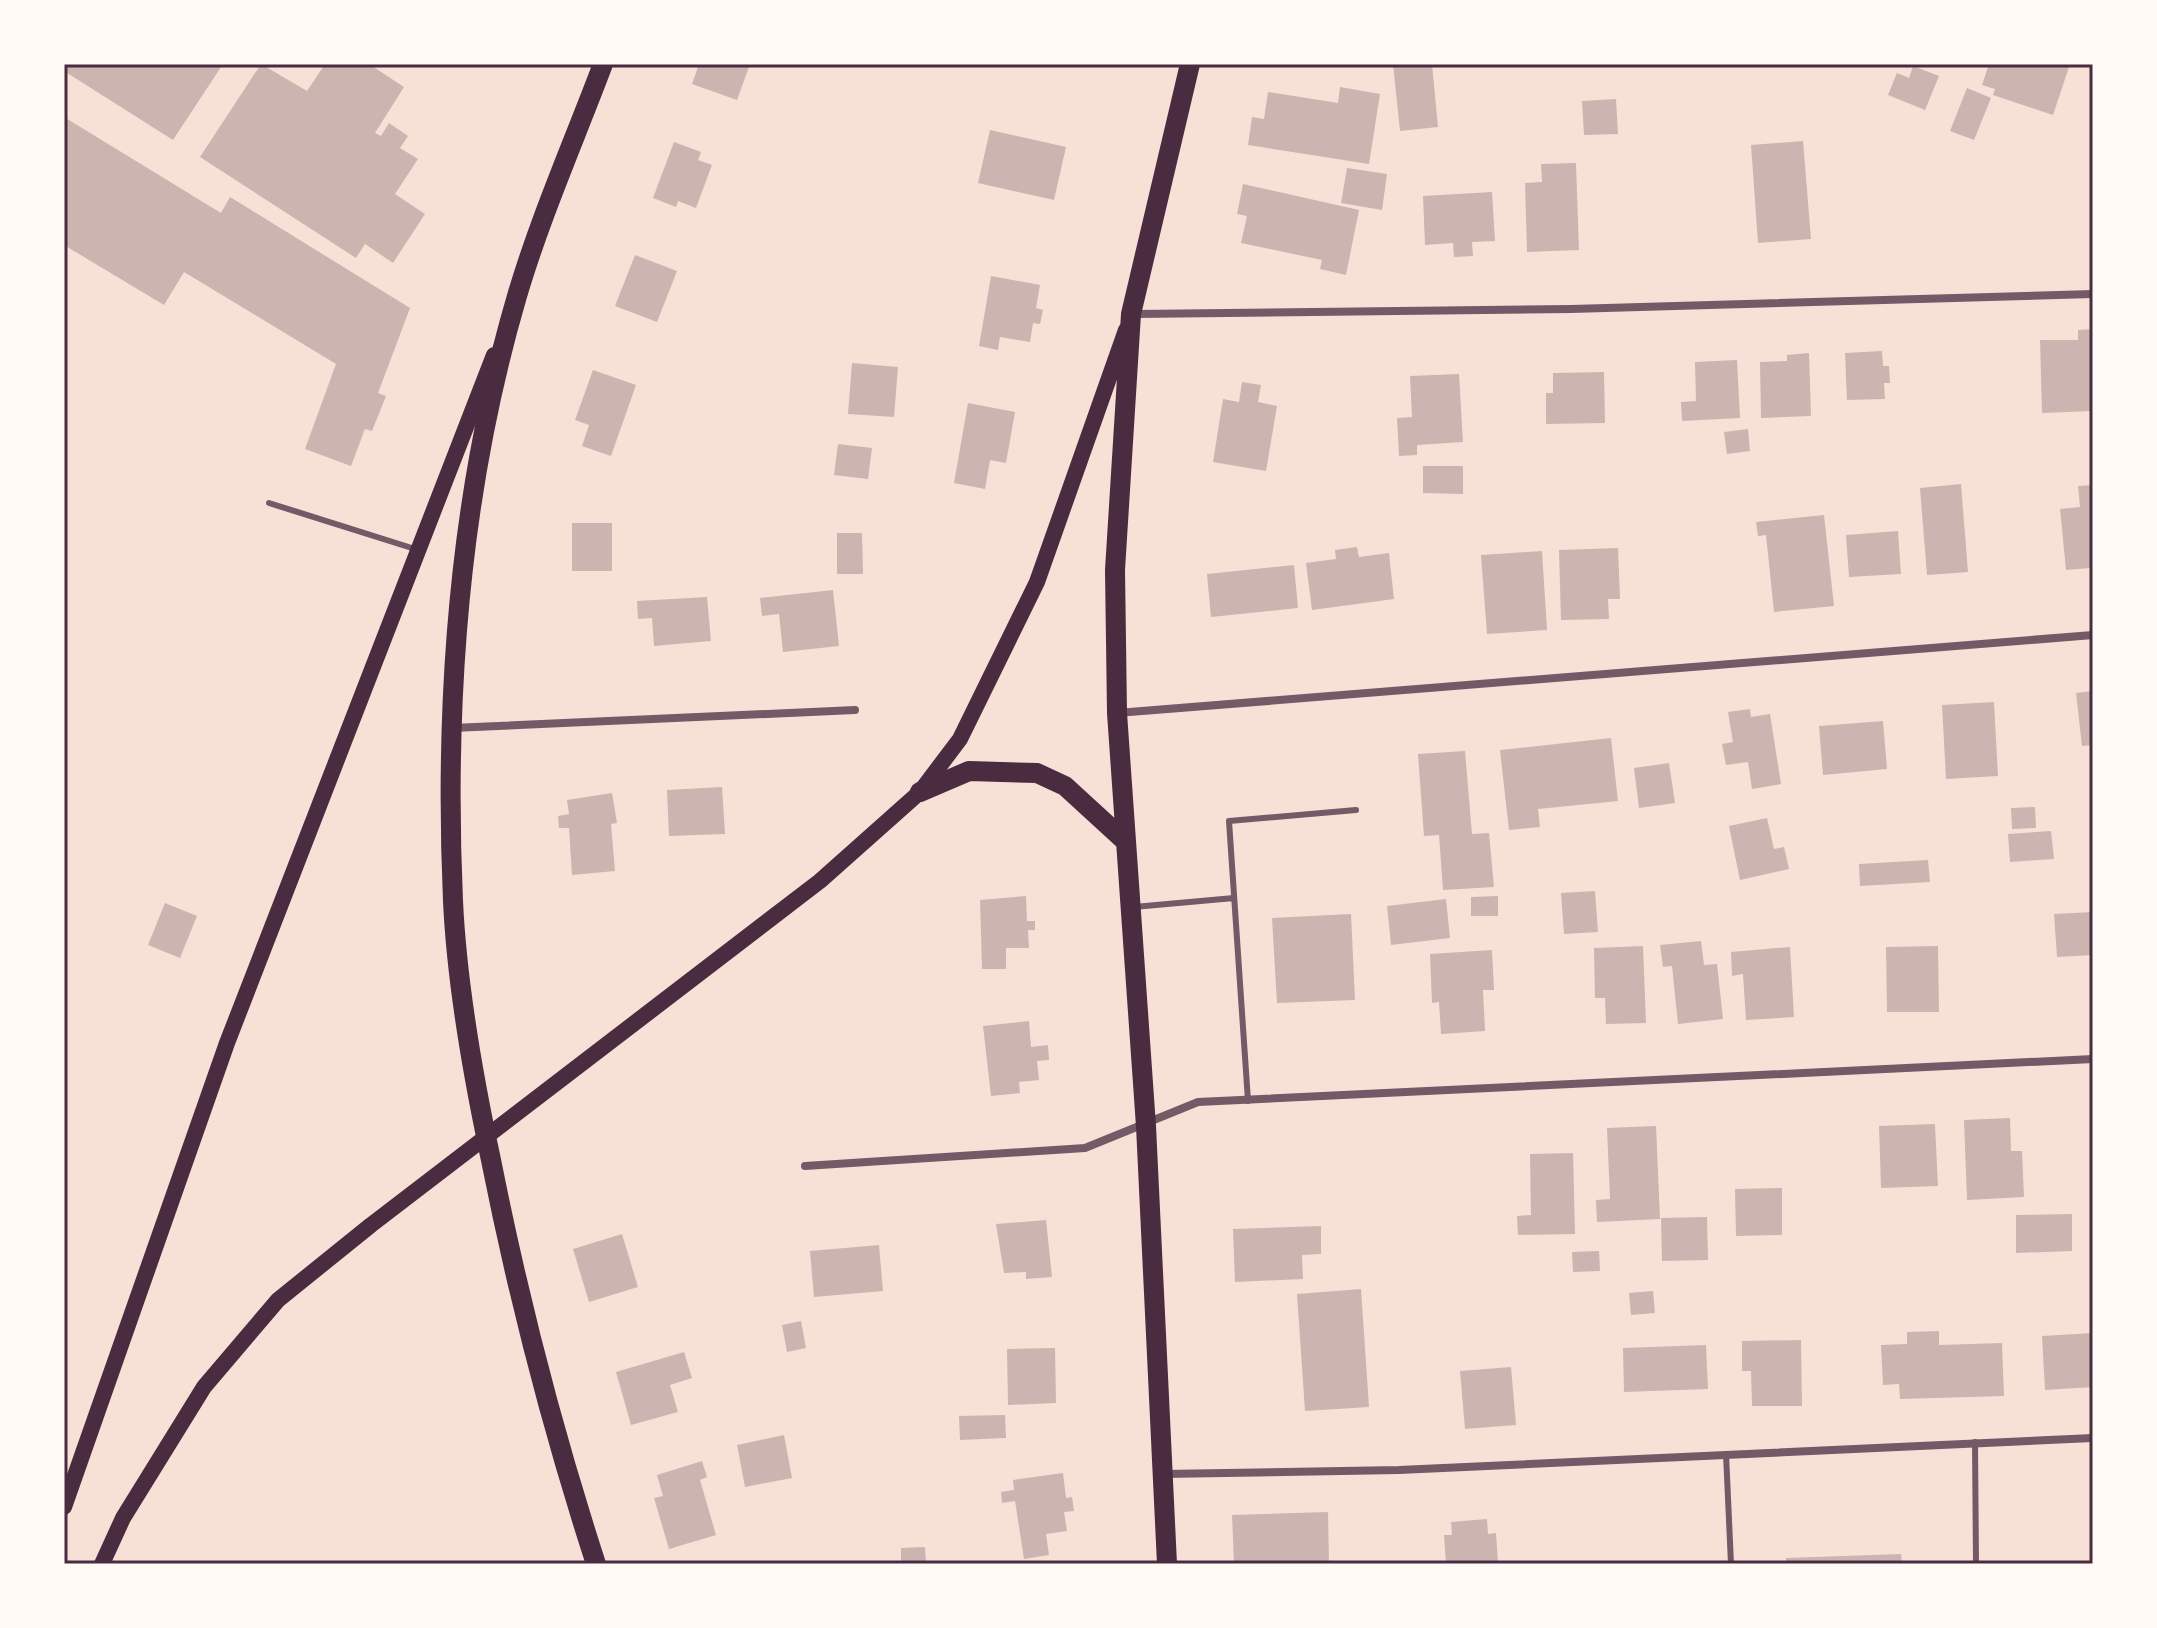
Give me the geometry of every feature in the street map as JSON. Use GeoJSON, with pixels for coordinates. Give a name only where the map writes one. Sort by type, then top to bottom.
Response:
{"type":"FeatureCollection","features":[{"type":"Feature","properties":{"kind":"main road"},"geometry":{"type":"LineString","coordinates":[[64,1507],[227,1043],[518,294],[603,64]]}},
{"type":"Feature","properties":{"kind":"main road"},"geometry":{"type":"LineString","coordinates":[[102,1564],[123,1518],[204,1387],[278,1300],[371,1225],[820,881],[920,792],[960,739],[1037,582],[1131,314],[1190,64]]}},
{"type":"Feature","properties":{"kind":"main road"},"geometry":{"type":"LineString","coordinates":[[518,294],[496,381],[471,513],[452,682],[453,903],[474,1078],[514,1274],[596,1564]]}},
{"type":"Feature","properties":{"kind":"main road"},"geometry":{"type":"LineString","coordinates":[[1131,314],[1115,570],[1117,713],[1146,1126],[1167,1564]]}},
{"type":"Feature","properties":{"kind":"main road"},"geometry":{"type":"LineString","coordinates":[[920,792],[969,771],[1037,773],[1065,786],[1125,841]]}},
{"type":"Feature","properties":{"kind":"street"},"geometry":{"type":"LineString","coordinates":[[1131,314],[1571,309],[2093,294]]}},
{"type":"Feature","properties":{"kind":"street"},"geometry":{"type":"LineString","coordinates":[[1117,713],[2093,635]]}},
{"type":"Feature","properties":{"kind":"street"},"geometry":{"type":"LineString","coordinates":[[452,728],[855,710]]}},
{"type":"Feature","properties":{"kind":"street"},"geometry":{"type":"LineString","coordinates":[[805,1166],[1085,1148],[1146,1126],[1198,1102],[2093,1059]]}},
{"type":"Feature","properties":{"kind":"street"},"geometry":{"type":"LineString","coordinates":[[1162,1474],[1399,1470],[2093,1438]]}},
{"type":"Feature","properties":{"kind":"lane"},"geometry":{"type":"LineString","coordinates":[[269,503],[418,551]]}},
{"type":"Feature","properties":{"kind":"lane"},"geometry":{"type":"LineString","coordinates":[[1248,1101],[1229,821],[1356,810]]}},
{"type":"Feature","properties":{"kind":"lane"},"geometry":{"type":"LineString","coordinates":[[1130,907],[1234,898]]}},
{"type":"Feature","properties":{"kind":"lane"},"geometry":{"type":"LineString","coordinates":[[1975,1442],[1976,1564]]}},
{"type":"Feature","properties":{"kind":"lane"},"geometry":{"type":"LineString","coordinates":[[1726,1454],[1731,1564]]}},
{"type":"Feature","properties":{"kind":"building"},"geometry":{"type":"Polygon","coordinates":[[[64,64],[223,64],[173,140],[64,71],[64,64]]]}},
{"type":"Feature","properties":{"kind":"building"},"geometry":{"type":"Polygon","coordinates":[[[261,64],[307,91],[325,64],[369,64],[404,87],[375,133],[381,136],[389,123],[408,136],[400,148],[418,159],[395,194],[425,214],[393,263],[365,244],[356,258],[200,157],[261,64]]]}},
{"type":"Feature","properties":{"kind":"building"},"geometry":{"type":"Polygon","coordinates":[[[699,64],[750,64],[737,100],[692,84],[699,64]]]}},
{"type":"Feature","properties":{"kind":"building"},"geometry":{"type":"Polygon","coordinates":[[[1393,64],[1432,64],[1438,127],[1400,131],[1393,64]]]}},
{"type":"Feature","properties":{"kind":"building"},"geometry":{"type":"Polygon","coordinates":[[[1989,64],[2070,64],[2053,115],[1993,95],[1995,89],[1982,85],[1989,64]]]}},
{"type":"Feature","properties":{"kind":"building"},"geometry":{"type":"Polygon","coordinates":[[[1913,66],[1939,76],[1925,110],[1888,95],[1897,73],[1909,78],[1913,66]]]}},
{"type":"Feature","properties":{"kind":"building"},"geometry":{"type":"Polygon","coordinates":[[[1340,87],[1380,94],[1369,164],[1248,145],[1252,117],[1264,119],[1268,92],[1338,103],[1340,87]]]}},
{"type":"Feature","properties":{"kind":"building"},"geometry":{"type":"Polygon","coordinates":[[[1967,88],[1991,98],[1974,140],[1950,131],[1967,88]]]}},
{"type":"Feature","properties":{"kind":"building"},"geometry":{"type":"Polygon","coordinates":[[[1616,99],[1618,134],[1584,135],[1582,101],[1616,99]]]}},
{"type":"Feature","properties":{"kind":"building"},"geometry":{"type":"Polygon","coordinates":[[[64,117],[221,213],[230,197],[410,308],[378,393],[386,396],[372,431],[365,429],[351,466],[305,449],[336,364],[184,272],[164,305],[64,245],[64,117]]]}},
{"type":"Feature","properties":{"kind":"building"},"geometry":{"type":"Polygon","coordinates":[[[990,130],[1066,147],[1054,200],[978,183],[990,130]]]}},
{"type":"Feature","properties":{"kind":"building"},"geometry":{"type":"Polygon","coordinates":[[[1803,141],[1811,239],[1758,243],[1751,145],[1803,141]]]}},
{"type":"Feature","properties":{"kind":"building"},"geometry":{"type":"Polygon","coordinates":[[[674,142],[701,152],[698,160],[712,165],[696,208],[678,201],[676,207],[653,198],[674,142]]]}},
{"type":"Feature","properties":{"kind":"building"},"geometry":{"type":"Polygon","coordinates":[[[1576,163],[1579,250],[1527,252],[1525,183],[1542,182],[1541,164],[1576,163]]]}},
{"type":"Feature","properties":{"kind":"building"},"geometry":{"type":"Polygon","coordinates":[[[1347,168],[1387,174],[1382,210],[1341,203],[1347,168]]]}},
{"type":"Feature","properties":{"kind":"building"},"geometry":{"type":"Polygon","coordinates":[[[1243,184],[1359,210],[1346,275],[1320,269],[1322,260],[1241,243],[1247,216],[1237,214],[1243,184]]]}},
{"type":"Feature","properties":{"kind":"building"},"geometry":{"type":"Polygon","coordinates":[[[1492,192],[1495,241],[1472,242],[1473,256],[1454,257],[1453,243],[1425,245],[1423,196],[1492,192]]]}},
{"type":"Feature","properties":{"kind":"building"},"geometry":{"type":"Polygon","coordinates":[[[635,255],[677,271],[657,322],[615,306],[635,255]]]}},
{"type":"Feature","properties":{"kind":"building"},"geometry":{"type":"Polygon","coordinates":[[[991,276],[1040,285],[1036,308],[1043,310],[1040,324],[1033,323],[1030,342],[1000,337],[998,350],[979,346],[991,276]]]}},
{"type":"Feature","properties":{"kind":"building"},"geometry":{"type":"Polygon","coordinates":[[[2093,329],[2093,411],[2042,413],[2040,340],[2078,340],[2078,330],[2093,329]]]}},
{"type":"Feature","properties":{"kind":"building"},"geometry":{"type":"Polygon","coordinates":[[[1882,351],[1883,366],[1889,366],[1890,383],[1884,383],[1885,399],[1847,400],[1845,353],[1882,351]]]}},
{"type":"Feature","properties":{"kind":"building"},"geometry":{"type":"Polygon","coordinates":[[[1809,353],[1811,416],[1761,418],[1760,362],[1787,361],[1787,355],[1809,353]]]}},
{"type":"Feature","properties":{"kind":"building"},"geometry":{"type":"Polygon","coordinates":[[[1737,360],[1740,418],[1682,421],[1681,402],[1696,401],[1695,362],[1737,360]]]}},
{"type":"Feature","properties":{"kind":"building"},"geometry":{"type":"Polygon","coordinates":[[[852,363],[898,367],[894,417],[848,414],[852,363]]]}},
{"type":"Feature","properties":{"kind":"building"},"geometry":{"type":"Polygon","coordinates":[[[593,370],[636,385],[611,456],[582,446],[589,425],[575,420],[593,370]]]}},
{"type":"Feature","properties":{"kind":"building"},"geometry":{"type":"Polygon","coordinates":[[[1604,372],[1605,423],[1546,424],[1546,393],[1553,393],[1553,373],[1604,372]]]}},
{"type":"Feature","properties":{"kind":"building"},"geometry":{"type":"Polygon","coordinates":[[[1459,374],[1463,442],[1417,445],[1417,455],[1399,456],[1397,418],[1412,417],[1410,376],[1459,374]]]}},
{"type":"Feature","properties":{"kind":"building"},"geometry":{"type":"Polygon","coordinates":[[[1242,382],[1261,385],[1258,402],[1277,406],[1266,471],[1213,462],[1223,399],[1239,402],[1242,382]]]}},
{"type":"Feature","properties":{"kind":"building"},"geometry":{"type":"Polygon","coordinates":[[[968,403],[1015,412],[1006,463],[990,460],[985,489],[954,483],[968,403]]]}},
{"type":"Feature","properties":{"kind":"building"},"geometry":{"type":"Polygon","coordinates":[[[1748,429],[1750,451],[1727,454],[1724,432],[1748,429]]]}},
{"type":"Feature","properties":{"kind":"building"},"geometry":{"type":"Polygon","coordinates":[[[838,444],[872,448],[868,479],[834,475],[838,444]]]}},
{"type":"Feature","properties":{"kind":"building"},"geometry":{"type":"Polygon","coordinates":[[[1423,466],[1463,466],[1463,494],[1423,493],[1423,466]]]}},
{"type":"Feature","properties":{"kind":"building"},"geometry":{"type":"Polygon","coordinates":[[[1961,484],[1968,572],[1927,575],[1920,488],[1961,484]]]}},
{"type":"Feature","properties":{"kind":"building"},"geometry":{"type":"Polygon","coordinates":[[[2093,485],[2091,577],[2090,568],[2066,570],[2060,509],[2080,507],[2078,486],[2093,485]]]}},
{"type":"Feature","properties":{"kind":"building"},"geometry":{"type":"Polygon","coordinates":[[[1824,515],[1834,606],[1774,612],[1766,535],[1758,536],[1756,522],[1824,515]]]}},
{"type":"Feature","properties":{"kind":"building"},"geometry":{"type":"Polygon","coordinates":[[[572,523],[612,523],[612,571],[572,571],[572,523]]]}},
{"type":"Feature","properties":{"kind":"building"},"geometry":{"type":"Polygon","coordinates":[[[1898,531],[1901,574],[1849,577],[1846,535],[1898,531]]]}},
{"type":"Feature","properties":{"kind":"building"},"geometry":{"type":"Polygon","coordinates":[[[837,533],[862,533],[863,574],[837,574],[837,533]]]}},
{"type":"Feature","properties":{"kind":"building"},"geometry":{"type":"Polygon","coordinates":[[[1357,547],[1359,557],[1389,553],[1394,599],[1312,610],[1306,563],[1336,559],[1335,550],[1357,547]]]}},
{"type":"Feature","properties":{"kind":"building"},"geometry":{"type":"Polygon","coordinates":[[[1618,548],[1620,599],[1608,599],[1609,619],[1561,620],[1559,550],[1618,548]]]}},
{"type":"Feature","properties":{"kind":"building"},"geometry":{"type":"Polygon","coordinates":[[[1542,551],[1547,630],[1487,634],[1481,555],[1542,551]]]}},
{"type":"Feature","properties":{"kind":"building"},"geometry":{"type":"Polygon","coordinates":[[[1294,565],[1298,608],[1211,617],[1207,574],[1294,565]]]}},
{"type":"Feature","properties":{"kind":"building"},"geometry":{"type":"Polygon","coordinates":[[[833,590],[839,646],[783,652],[779,614],[762,616],[760,598],[833,590]]]}},
{"type":"Feature","properties":{"kind":"building"},"geometry":{"type":"Polygon","coordinates":[[[707,597],[711,641],[654,646],[652,618],[638,619],[637,601],[707,597]]]}},
{"type":"Feature","properties":{"kind":"building"},"geometry":{"type":"Polygon","coordinates":[[[2093,691],[2093,745],[2082,746],[2076,693],[2093,691]]]}},
{"type":"Feature","properties":{"kind":"building"},"geometry":{"type":"Polygon","coordinates":[[[1994,702],[1998,776],[1946,779],[1942,705],[1994,702]]]}},
{"type":"Feature","properties":{"kind":"building"},"geometry":{"type":"Polygon","coordinates":[[[1750,709],[1751,717],[1770,714],[1781,784],[1752,789],[1748,762],[1726,765],[1722,744],[1733,742],[1728,712],[1750,709]]]}},
{"type":"Feature","properties":{"kind":"building"},"geometry":{"type":"Polygon","coordinates":[[[1883,721],[1887,769],[1823,775],[1819,726],[1883,721]]]}},
{"type":"Feature","properties":{"kind":"building"},"geometry":{"type":"Polygon","coordinates":[[[1611,738],[1618,801],[1538,809],[1540,827],[1509,830],[1500,750],[1611,738]]]}},
{"type":"Feature","properties":{"kind":"building"},"geometry":{"type":"Polygon","coordinates":[[[1465,751],[1472,834],[1489,833],[1494,887],[1443,890],[1439,835],[1424,836],[1418,754],[1465,751]]]}},
{"type":"Feature","properties":{"kind":"building"},"geometry":{"type":"Polygon","coordinates":[[[1669,763],[1675,803],[1639,808],[1634,768],[1669,763]]]}},
{"type":"Feature","properties":{"kind":"building"},"geometry":{"type":"Polygon","coordinates":[[[722,787],[725,834],[669,836],[667,790],[722,787]]]}},
{"type":"Feature","properties":{"kind":"building"},"geometry":{"type":"Polygon","coordinates":[[[612,793],[617,823],[611,824],[615,871],[572,875],[569,828],[559,828],[558,816],[569,814],[567,800],[612,793]]]}},
{"type":"Feature","properties":{"kind":"building"},"geometry":{"type":"Polygon","coordinates":[[[2035,807],[2036,828],[2012,829],[2011,808],[2035,807]]]}},
{"type":"Feature","properties":{"kind":"building"},"geometry":{"type":"Polygon","coordinates":[[[1767,818],[1774,849],[1784,847],[1789,869],[1740,880],[1729,826],[1767,818]]]}},
{"type":"Feature","properties":{"kind":"building"},"geometry":{"type":"Polygon","coordinates":[[[2051,831],[2054,859],[2010,862],[2008,834],[2051,831]]]}},
{"type":"Feature","properties":{"kind":"building"},"geometry":{"type":"Polygon","coordinates":[[[1928,860],[1930,882],[1860,886],[1859,864],[1928,860]]]}},
{"type":"Feature","properties":{"kind":"building"},"geometry":{"type":"Polygon","coordinates":[[[1595,891],[1598,932],[1564,934],[1561,893],[1595,891]]]}},
{"type":"Feature","properties":{"kind":"building"},"geometry":{"type":"Polygon","coordinates":[[[1026,896],[1027,921],[1035,921],[1035,930],[1028,930],[1029,948],[1006,948],[1006,969],[982,969],[980,900],[1026,896]]]}},
{"type":"Feature","properties":{"kind":"building"},"geometry":{"type":"Polygon","coordinates":[[[1498,896],[1498,916],[1471,916],[1471,897],[1498,896]]]}},
{"type":"Feature","properties":{"kind":"building"},"geometry":{"type":"Polygon","coordinates":[[[1446,899],[1450,938],[1391,945],[1387,906],[1446,899]]]}},
{"type":"Feature","properties":{"kind":"building"},"geometry":{"type":"Polygon","coordinates":[[[165,903],[197,916],[180,958],[148,945],[165,903]]]}},
{"type":"Feature","properties":{"kind":"building"},"geometry":{"type":"Polygon","coordinates":[[[2093,912],[2093,955],[2057,957],[2054,914],[2093,912]]]}},
{"type":"Feature","properties":{"kind":"building"},"geometry":{"type":"Polygon","coordinates":[[[1351,914],[1355,1000],[1277,1003],[1272,918],[1351,914]]]}},
{"type":"Feature","properties":{"kind":"building"},"geometry":{"type":"Polygon","coordinates":[[[1701,941],[1704,965],[1717,964],[1723,1019],[1678,1024],[1672,966],[1663,967],[1660,945],[1701,941]]]}},
{"type":"Feature","properties":{"kind":"building"},"geometry":{"type":"Polygon","coordinates":[[[1643,946],[1646,1023],[1606,1024],[1605,998],[1595,998],[1594,948],[1643,946]]]}},
{"type":"Feature","properties":{"kind":"building"},"geometry":{"type":"Polygon","coordinates":[[[1938,946],[1939,1012],[1887,1012],[1886,947],[1938,946]]]}},
{"type":"Feature","properties":{"kind":"building"},"geometry":{"type":"Polygon","coordinates":[[[1790,947],[1794,1017],[1746,1020],[1743,974],[1732,976],[1731,952],[1790,947]]]}},
{"type":"Feature","properties":{"kind":"building"},"geometry":{"type":"Polygon","coordinates":[[[1492,950],[1494,990],[1483,990],[1485,1031],[1441,1034],[1439,1002],[1432,1003],[1430,954],[1492,950]]]}},
{"type":"Feature","properties":{"kind":"building"},"geometry":{"type":"Polygon","coordinates":[[[1029,1021],[1031,1047],[1048,1045],[1049,1060],[1037,1061],[1039,1080],[1019,1082],[1020,1093],[991,1096],[983,1026],[1029,1021]]]}},
{"type":"Feature","properties":{"kind":"building"},"geometry":{"type":"Polygon","coordinates":[[[2010,1118],[2011,1151],[2022,1151],[2024,1197],[1967,1200],[1964,1120],[2010,1118]]]}},
{"type":"Feature","properties":{"kind":"building"},"geometry":{"type":"Polygon","coordinates":[[[1935,1124],[1938,1186],[1881,1188],[1879,1126],[1935,1124]]]}},
{"type":"Feature","properties":{"kind":"building"},"geometry":{"type":"Polygon","coordinates":[[[1656,1126],[1660,1219],[1597,1222],[1596,1200],[1610,1199],[1607,1128],[1656,1126]]]}},
{"type":"Feature","properties":{"kind":"building"},"geometry":{"type":"Polygon","coordinates":[[[1573,1153],[1575,1234],[1518,1235],[1517,1216],[1531,1215],[1530,1154],[1573,1153]]]}},
{"type":"Feature","properties":{"kind":"building"},"geometry":{"type":"Polygon","coordinates":[[[1782,1188],[1782,1235],[1736,1236],[1735,1189],[1782,1188]]]}},
{"type":"Feature","properties":{"kind":"building"},"geometry":{"type":"Polygon","coordinates":[[[2072,1214],[2072,1251],[2016,1253],[2016,1215],[2072,1214]]]}},
{"type":"Feature","properties":{"kind":"building"},"geometry":{"type":"Polygon","coordinates":[[[1707,1217],[1708,1260],[1662,1261],[1661,1218],[1707,1217]]]}},
{"type":"Feature","properties":{"kind":"building"},"geometry":{"type":"Polygon","coordinates":[[[1046,1220],[1052,1277],[1026,1279],[1026,1272],[1004,1273],[996,1224],[1046,1220]]]}},
{"type":"Feature","properties":{"kind":"building"},"geometry":{"type":"Polygon","coordinates":[[[1321,1226],[1321,1254],[1302,1255],[1303,1279],[1235,1282],[1233,1229],[1321,1226]]]}},
{"type":"Feature","properties":{"kind":"building"},"geometry":{"type":"Polygon","coordinates":[[[622,1234],[638,1287],[589,1302],[573,1249],[622,1234]]]}},
{"type":"Feature","properties":{"kind":"building"},"geometry":{"type":"Polygon","coordinates":[[[879,1245],[883,1291],[814,1297],[810,1251],[879,1245]]]}},
{"type":"Feature","properties":{"kind":"building"},"geometry":{"type":"Polygon","coordinates":[[[1599,1251],[1600,1271],[1573,1272],[1572,1252],[1599,1251]]]}},
{"type":"Feature","properties":{"kind":"building"},"geometry":{"type":"Polygon","coordinates":[[[1361,1289],[1369,1407],[1305,1411],[1297,1294],[1361,1289]]]}},
{"type":"Feature","properties":{"kind":"building"},"geometry":{"type":"Polygon","coordinates":[[[1653,1291],[1655,1313],[1631,1315],[1629,1293],[1653,1291]]]}},
{"type":"Feature","properties":{"kind":"building"},"geometry":{"type":"Polygon","coordinates":[[[801,1321],[806,1348],[787,1352],[782,1325],[801,1321]]]}},
{"type":"Feature","properties":{"kind":"building"},"geometry":{"type":"Polygon","coordinates":[[[1939,1331],[1939,1345],[2002,1343],[2004,1396],[1900,1399],[1899,1384],[1883,1385],[1881,1345],[1907,1344],[1907,1332],[1939,1331]]]}},
{"type":"Feature","properties":{"kind":"building"},"geometry":{"type":"Polygon","coordinates":[[[2093,1333],[2093,1387],[2045,1390],[2042,1336],[2093,1333]]]}},
{"type":"Feature","properties":{"kind":"building"},"geometry":{"type":"Polygon","coordinates":[[[1801,1340],[1802,1406],[1752,1406],[1751,1371],[1742,1371],[1742,1341],[1801,1340]]]}},
{"type":"Feature","properties":{"kind":"building"},"geometry":{"type":"Polygon","coordinates":[[[1706,1345],[1708,1389],[1624,1392],[1623,1348],[1706,1345]]]}},
{"type":"Feature","properties":{"kind":"building"},"geometry":{"type":"Polygon","coordinates":[[[1055,1348],[1056,1403],[1008,1405],[1007,1349],[1055,1348]]]}},
{"type":"Feature","properties":{"kind":"building"},"geometry":{"type":"Polygon","coordinates":[[[684,1352],[692,1378],[670,1385],[678,1412],[631,1425],[616,1372],[684,1352]]]}},
{"type":"Feature","properties":{"kind":"building"},"geometry":{"type":"Polygon","coordinates":[[[1511,1367],[1516,1425],[1465,1429],[1460,1371],[1511,1367]]]}},
{"type":"Feature","properties":{"kind":"building"},"geometry":{"type":"Polygon","coordinates":[[[1005,1415],[1006,1438],[960,1440],[959,1416],[1005,1415]]]}},
{"type":"Feature","properties":{"kind":"building"},"geometry":{"type":"Polygon","coordinates":[[[784,1435],[792,1478],[745,1487],[737,1445],[784,1435]]]}},
{"type":"Feature","properties":{"kind":"building"},"geometry":{"type":"Polygon","coordinates":[[[702,1461],[707,1477],[700,1480],[716,1535],[669,1549],[654,1498],[663,1496],[657,1475],[702,1461]]]}},
{"type":"Feature","properties":{"kind":"building"},"geometry":{"type":"Polygon","coordinates":[[[1063,1473],[1066,1498],[1072,1497],[1074,1511],[1064,1512],[1067,1531],[1046,1534],[1049,1555],[1024,1559],[1015,1501],[1002,1503],[1001,1492],[1014,1490],[1013,1480],[1063,1473]]]}},
{"type":"Feature","properties":{"kind":"building"},"geometry":{"type":"Polygon","coordinates":[[[1328,1512],[1329,1562],[1234,1564],[1232,1515],[1328,1512]]]}},
{"type":"Feature","properties":{"kind":"building"},"geometry":{"type":"Polygon","coordinates":[[[1487,1519],[1488,1534],[1496,1533],[1498,1564],[1446,1564],[1444,1535],[1452,1535],[1451,1522],[1487,1519]]]}},
{"type":"Feature","properties":{"kind":"building"},"geometry":{"type":"Polygon","coordinates":[[[925,1547],[926,1564],[901,1564],[901,1548],[925,1547]]]}},
{"type":"Feature","properties":{"kind":"building"},"geometry":{"type":"Polygon","coordinates":[[[1901,1554],[1902,1564],[1786,1564],[1786,1558],[1901,1554]]]}}]}
